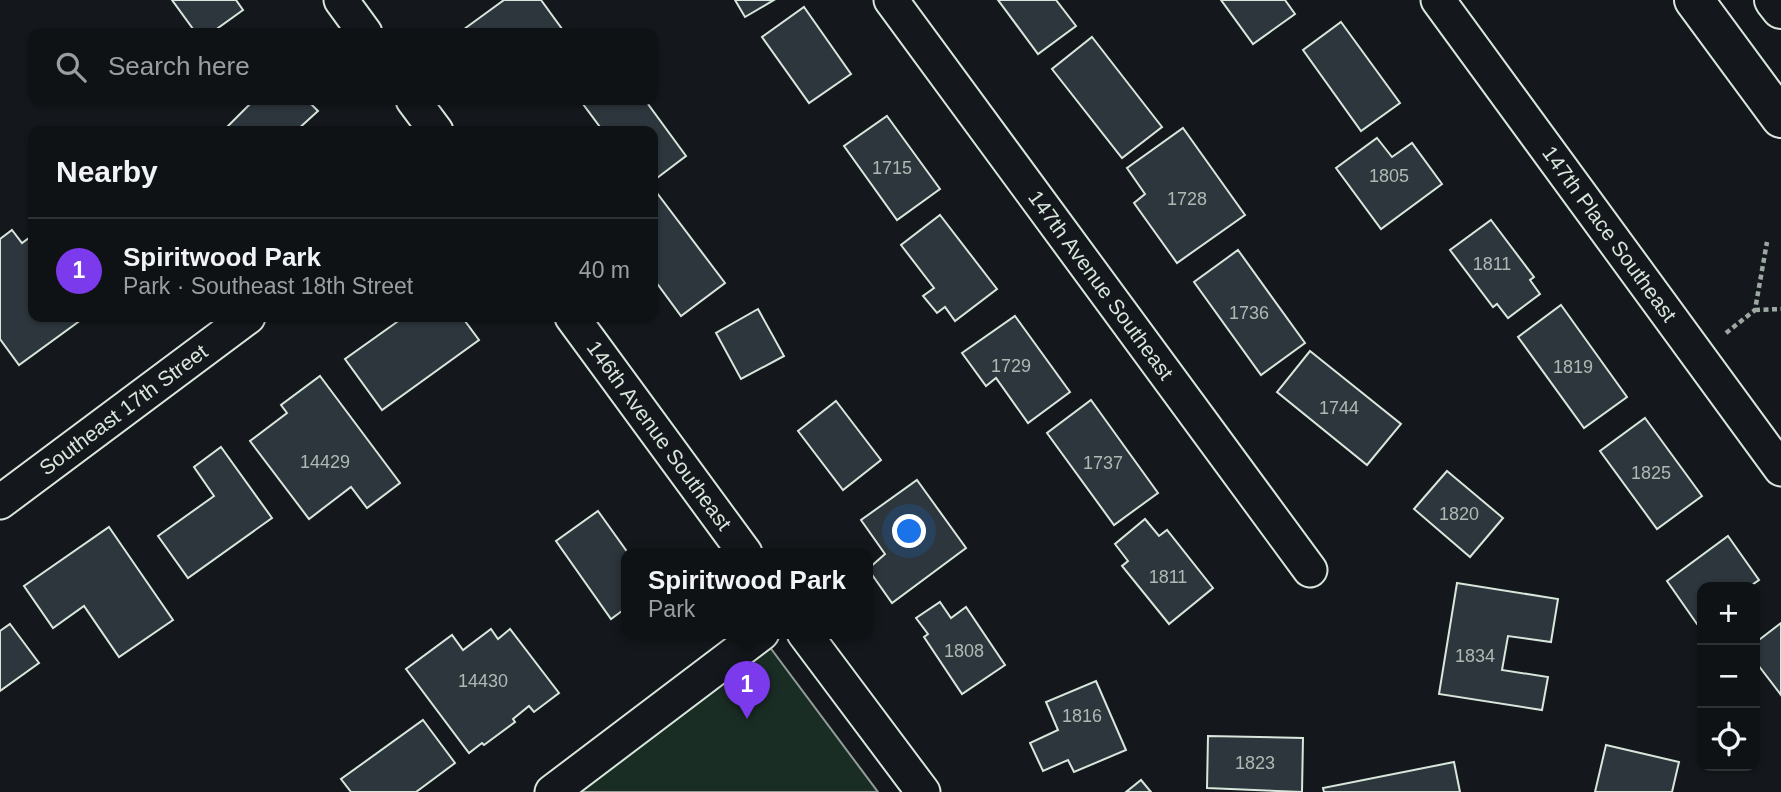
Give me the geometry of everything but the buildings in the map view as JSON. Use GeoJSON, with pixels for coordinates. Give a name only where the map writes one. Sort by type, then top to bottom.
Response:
{"type":"FeatureCollection","features":[{"type":"Feature","properties":{"kind":"main road"},"geometry":{"type":"LineString","coordinates":[[1694,0],[1781,118]]}},
{"type":"Feature","properties":{"kind":"main road"},"geometry":{"type":"LineString","coordinates":[[1774,0],[1781,9]]}},
{"type":"Feature","properties":{"kind":"street"},"geometry":{"type":"LineString","coordinates":[[341,0],[361,28]]}},
{"type":"Feature","properties":{"kind":"street","name":"147th Avenue Southeast"},"geometry":{"type":"LineString","coordinates":[[891,0],[1310,570]]}},
{"type":"Feature","properties":{"kind":"street","name":"147th Place Southeast"},"geometry":{"type":"LineString","coordinates":[[1438,0],[1781,468]]}},
{"type":"Feature","properties":{"kind":"street"},"geometry":{"type":"LineString","coordinates":[[417,105],[432,126]]}},
{"type":"Feature","properties":{"kind":"street","name":"Southeast 17th Street"},"geometry":{"type":"LineString","coordinates":[[0,502],[241,322]]}},
{"type":"Feature","properties":{"kind":"street","name":"146th Avenue Southeast"},"geometry":{"type":"LineString","coordinates":[[576,322],[741,548]]}},
{"type":"Feature","properties":{"kind":"street"},"geometry":{"type":"LineString","coordinates":[[552,792],[754,639]]}},
{"type":"Feature","properties":{"kind":"street"},"geometry":{"type":"LineString","coordinates":[[808,639],[923,792]]}},
{"type":"Feature","properties":{"kind":"path"},"geometry":{"type":"LineString","coordinates":[[1755,310],[1767,242]]}},
{"type":"Feature","properties":{"kind":"path"},"geometry":{"type":"LineString","coordinates":[[1697,354],[1755,310],[1781,309]]}},
{"type":"Feature","properties":{"kind":"green space"},"geometry":{"type":"Polygon","coordinates":[[[769,646],[878,792],[572,792],[769,646]]]}},
{"type":"Feature","properties":{"kind":"place","name":"Spiritwood Park"},"geometry":{"type":"Point","coordinates":[747,719]}}]}
